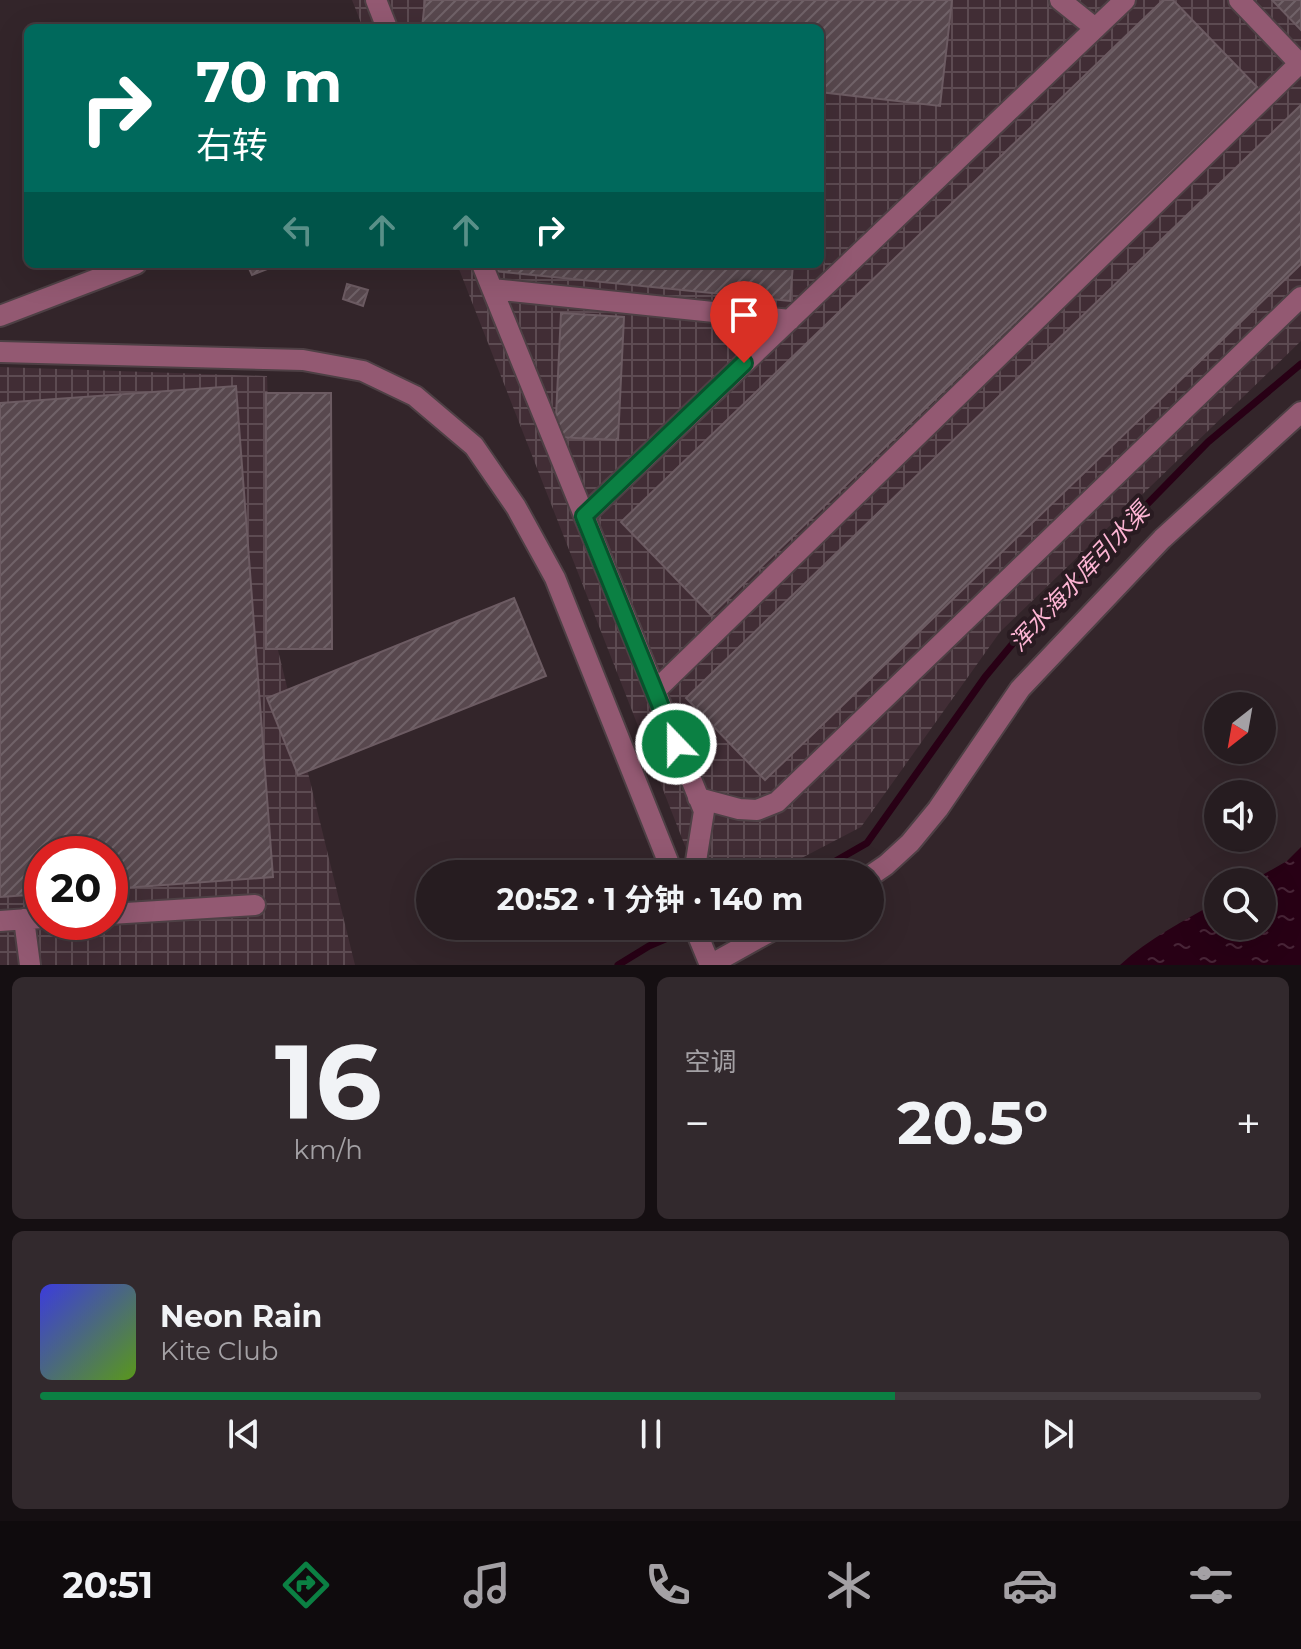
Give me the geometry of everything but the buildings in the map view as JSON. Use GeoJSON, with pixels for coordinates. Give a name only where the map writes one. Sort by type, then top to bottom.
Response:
{"type":"FeatureCollection","features":[{"type":"Feature","properties":{"kind":"street"},"geometry":{"type":"LineString","coordinates":[[376,0],[385,24]]}},
{"type":"Feature","properties":{"kind":"street"},"geometry":{"type":"LineString","coordinates":[[1060,0],[1095,28]]}},
{"type":"Feature","properties":{"kind":"street"},"geometry":{"type":"LineString","coordinates":[[584,516],[1125,0]]}},
{"type":"Feature","properties":{"kind":"street"},"geometry":{"type":"LineString","coordinates":[[655,691],[1300,64],[1239,0]]}},
{"type":"Feature","properties":{"kind":"street"},"geometry":{"type":"LineString","coordinates":[[0,316],[126,268]]}},
{"type":"Feature","properties":{"kind":"street"},"geometry":{"type":"LineString","coordinates":[[484,268],[704,811],[696,860]]}},
{"type":"Feature","properties":{"kind":"street"},"geometry":{"type":"LineString","coordinates":[[492,289],[790,320]]}},
{"type":"Feature","properties":{"kind":"street"},"geometry":{"type":"LineString","coordinates":[[698,798],[739,809],[757,810],[777,802],[1301,297]]}},
{"type":"Feature","properties":{"kind":"street"},"geometry":{"type":"LineString","coordinates":[[0,352],[303,360],[363,371],[415,396],[474,446],[516,507],[555,578],[667,860]]}},
{"type":"Feature","properties":{"kind":"street"},"geometry":{"type":"LineString","coordinates":[[884,866],[910,843],[938,809],[1020,689],[1162,539],[1301,412]]}},
{"type":"Feature","properties":{"kind":"street"},"geometry":{"type":"LineString","coordinates":[[128,913],[255,905]]}},
{"type":"Feature","properties":{"kind":"street"},"geometry":{"type":"LineString","coordinates":[[0,921],[24,920]]}},
{"type":"Feature","properties":{"kind":"street"},"geometry":{"type":"LineString","coordinates":[[30,965],[32,940]]}},
{"type":"Feature","properties":{"kind":"street"},"geometry":{"type":"LineString","coordinates":[[700,940],[710,965],[755,940]]}},
{"type":"Feature","properties":{"kind":"shaded area"},"geometry":{"type":"Polygon","coordinates":[[[352,0],[1301,0],[1301,341],[1000,632],[861,827],[798,860],[691,860],[459,268],[824,268],[824,24],[361,24],[352,0]]]}},
{"type":"Feature","properties":{"kind":"shaded area"},"geometry":{"type":"Polygon","coordinates":[[[0,367],[267,376],[276,642],[355,965],[0,965],[0,367]]]}},
{"type":"Feature","properties":{"kind":"water"},"geometry":{"type":"Polygon","coordinates":[[[1301,847],[1301,965],[1120,965],[1155,938],[1204,909],[1204,940],[1276,940],[1275,868],[1301,847]]]}},
{"type":"Feature","properties":{"kind":"waterway","name":"浑水海水库引水渠"},"geometry":{"type":"LineString","coordinates":[[837,860],[867,843],[985,677],[1024,630],[1208,442],[1301,364]]}},
{"type":"Feature","properties":{"kind":"waterway","name":"浑水海水库引水渠"},"geometry":{"type":"LineString","coordinates":[[618,965],[663,940]]}},
{"type":"Feature","properties":{"kind":"route"},"geometry":{"type":"LineString","coordinates":[[676,744],[584,516],[744,363]]}}]}
